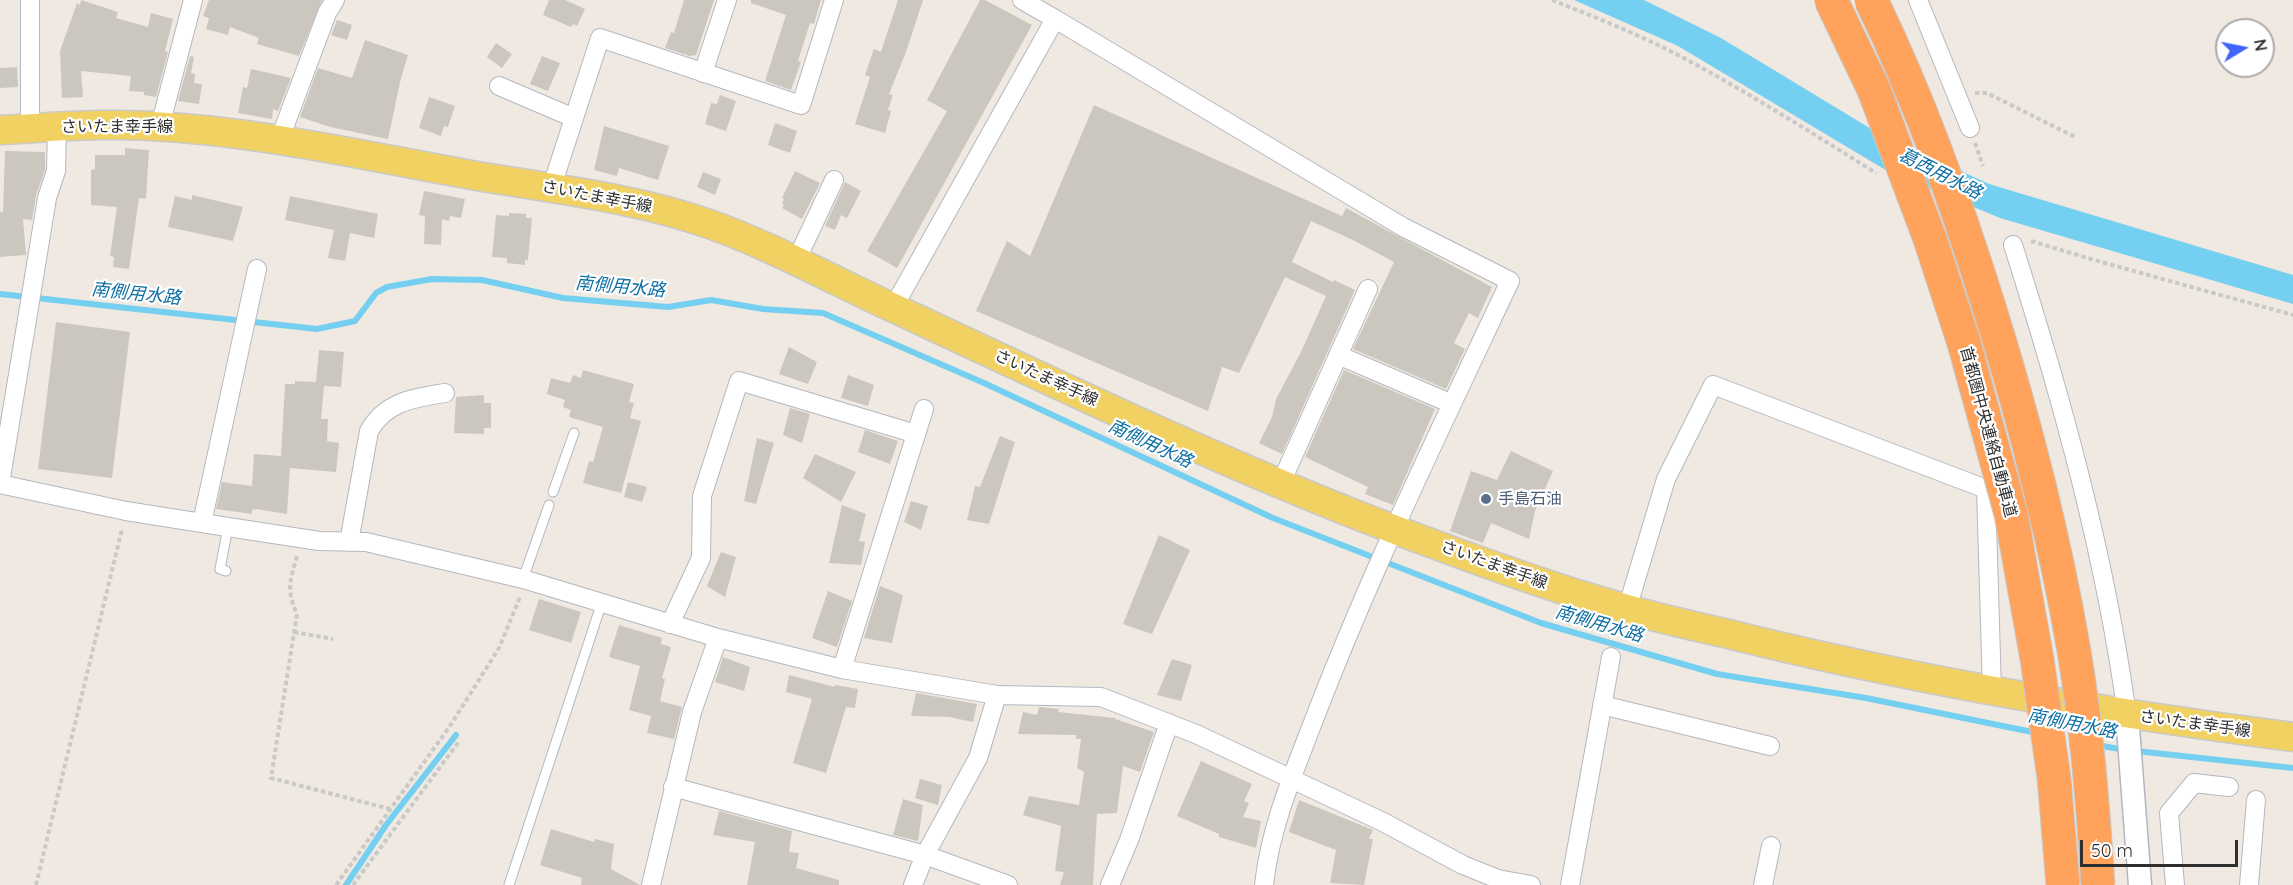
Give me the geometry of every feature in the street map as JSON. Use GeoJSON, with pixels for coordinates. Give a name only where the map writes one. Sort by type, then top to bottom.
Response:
{"type":"FeatureCollection","features":[{"type":"Feature","properties":{"kind":"highway","name":"首都圏中央連絡自動車道"},"geometry":{"type":"LineString","coordinates":[[1832,0],[1875,90],[1930,239],[1964,343],[2011,514],[2046,719],[2060,835],[2063,885]]}},
{"type":"Feature","properties":{"kind":"highway"},"geometry":{"type":"LineString","coordinates":[[1871,0],[1898,55],[1935,147],[1973,254],[2027,435],[2052,538],[2074,653],[2088,768],[2098,885]]}},
{"type":"Feature","properties":{"kind":"main road","name":"さいたま幸手線"},"geometry":{"type":"LineString","coordinates":[[0,130],[160,126],[231,133],[649,206],[683,215],[742,237],[796,261],[893,308],[1280,485],[1393,529],[1560,589],[1627,609],[1845,662],[2127,715],[2293,737]]}},
{"type":"Feature","properties":{"kind":"street"},"geometry":{"type":"LineString","coordinates":[[30,0],[44,128],[56,171],[47,198],[0,484],[126,511],[302,538],[366,542],[523,579],[718,639],[842,669],[997,695],[1101,697],[1169,723],[1383,822],[1463,865],[1498,879],[1531,885]]}},
{"type":"Feature","properties":{"kind":"street"},"geometry":{"type":"LineString","coordinates":[[279,141],[327,13],[335,0]]}},
{"type":"Feature","properties":{"kind":"street"},"geometry":{"type":"LineString","coordinates":[[703,72],[727,0]]}},
{"type":"Feature","properties":{"kind":"street"},"geometry":{"type":"LineString","coordinates":[[551,189],[600,38],[801,105],[834,0]]}},
{"type":"Feature","properties":{"kind":"street"},"geometry":{"type":"LineString","coordinates":[[1022,0],[1403,227],[1510,281],[1393,529],[1347,633],[1292,780],[1266,861],[1264,885]]}},
{"type":"Feature","properties":{"kind":"street"},"geometry":{"type":"LineString","coordinates":[[1918,0],[1970,128]]}},
{"type":"Feature","properties":{"kind":"street"},"geometry":{"type":"LineString","coordinates":[[160,126],[188,1]]}},
{"type":"Feature","properties":{"kind":"street"},"geometry":{"type":"LineString","coordinates":[[893,308],[1055,20]]}},
{"type":"Feature","properties":{"kind":"street"},"geometry":{"type":"LineString","coordinates":[[500,86],[574,118]]}},
{"type":"Feature","properties":{"kind":"street"},"geometry":{"type":"LineString","coordinates":[[796,261],[834,180]]}},
{"type":"Feature","properties":{"kind":"street"},"geometry":{"type":"LineString","coordinates":[[2013,245],[2056,384],[2094,530],[2127,715],[2140,885]]}},
{"type":"Feature","properties":{"kind":"street"},"geometry":{"type":"LineString","coordinates":[[202,523],[257,270]]}},
{"type":"Feature","properties":{"kind":"street"},"geometry":{"type":"LineString","coordinates":[[1280,485],[1368,289]]}},
{"type":"Feature","properties":{"kind":"street"},"geometry":{"type":"LineString","coordinates":[[1338,355],[1452,404]]}},
{"type":"Feature","properties":{"kind":"street"},"geometry":{"type":"LineString","coordinates":[[669,624],[701,558],[702,496],[739,381],[916,434]]}},
{"type":"Feature","properties":{"kind":"street"},"geometry":{"type":"LineString","coordinates":[[1627,609],[1666,478],[1713,385],[1986,489],[1992,691]]}},
{"type":"Feature","properties":{"kind":"street"},"geometry":{"type":"LineString","coordinates":[[349,542],[369,431],[375,420],[386,411],[413,397],[445,393]]}},
{"type":"Feature","properties":{"kind":"street"},"geometry":{"type":"LineString","coordinates":[[842,669],[924,409]]}},
{"type":"Feature","properties":{"kind":"street"},"geometry":{"type":"LineString","coordinates":[[651,885],[692,712],[718,639]]}},
{"type":"Feature","properties":{"kind":"street"},"geometry":{"type":"LineString","coordinates":[[1570,885],[1611,657]]}},
{"type":"Feature","properties":{"kind":"street"},"geometry":{"type":"LineString","coordinates":[[913,885],[925,855],[978,758],[997,695]]}},
{"type":"Feature","properties":{"kind":"street"},"geometry":{"type":"LineString","coordinates":[[1602,705],[1770,746]]}},
{"type":"Feature","properties":{"kind":"street"},"geometry":{"type":"LineString","coordinates":[[1110,885],[1129,840],[1169,723]]}},
{"type":"Feature","properties":{"kind":"street"},"geometry":{"type":"LineString","coordinates":[[2175,885],[2169,813],[2194,783],[2229,787]]}},
{"type":"Feature","properties":{"kind":"street"},"geometry":{"type":"LineString","coordinates":[[673,787],[925,855],[1008,885]]}},
{"type":"Feature","properties":{"kind":"street"},"geometry":{"type":"LineString","coordinates":[[2249,885],[2256,800]]}},
{"type":"Feature","properties":{"kind":"street"},"geometry":{"type":"LineString","coordinates":[[1763,885],[1772,846]]}},
{"type":"Feature","properties":{"kind":"lane"},"geometry":{"type":"LineString","coordinates":[[553,492],[574,433]]}},
{"type":"Feature","properties":{"kind":"lane"},"geometry":{"type":"LineString","coordinates":[[523,579],[549,505]]}},
{"type":"Feature","properties":{"kind":"lane"},"geometry":{"type":"LineString","coordinates":[[226,571],[220,568],[228,527]]}},
{"type":"Feature","properties":{"kind":"lane"},"geometry":{"type":"LineString","coordinates":[[509,885],[602,602]]}},
{"type":"Feature","properties":{"kind":"path"},"geometry":{"type":"LineString","coordinates":[[1958,97],[1981,91],[1987,93],[2075,137]]}},
{"type":"Feature","properties":{"kind":"path"},"geometry":{"type":"LineString","coordinates":[[36,885],[126,511]]}},
{"type":"Feature","properties":{"kind":"path"},"geometry":{"type":"LineString","coordinates":[[302,538],[290,580],[289,597],[297,614],[270,778],[390,809]]}},
{"type":"Feature","properties":{"kind":"path"},"geometry":{"type":"LineString","coordinates":[[336,885],[450,726],[499,648],[521,595],[523,579]]}},
{"type":"Feature","properties":{"kind":"path"},"geometry":{"type":"LineString","coordinates":[[294,632],[333,639]]}},
{"type":"Feature","properties":{"kind":"path"},"geometry":{"type":"LineString","coordinates":[[353,885],[460,740]]}},
{"type":"Feature","properties":{"kind":"water","name":"葛西用水路"},"geometry":{"type":"Polygon","coordinates":[[[1574,0],[1644,0],[1721,38],[1873,130],[1989,184],[2293,275],[2293,304],[2000,218],[1889,172],[1678,46],[1574,0]]]}},
{"type":"Feature","properties":{"kind":"building"},"geometry":{"type":"Polygon","coordinates":[[[81,0],[118,12],[116,18],[148,27],[151,13],[173,19],[165,51],[168,52],[156,97],[144,95],[144,92],[129,91],[131,76],[81,71],[83,97],[62,98],[60,51],[77,3],[80,5],[81,0]]]}},
{"type":"Feature","properties":{"kind":"building"},"geometry":{"type":"Polygon","coordinates":[[[209,0],[322,0],[299,56],[257,44],[259,38],[230,27],[228,35],[206,29],[209,18],[203,16],[209,0]]]}},
{"type":"Feature","properties":{"kind":"building"},"geometry":{"type":"Polygon","coordinates":[[[549,0],[565,0],[585,9],[577,26],[573,24],[571,27],[543,15],[549,0]]]}},
{"type":"Feature","properties":{"kind":"building"},"geometry":{"type":"Polygon","coordinates":[[[684,0],[714,0],[696,55],[690,56],[665,48],[671,32],[674,33],[684,0]]]}},
{"type":"Feature","properties":{"kind":"building"},"geometry":{"type":"Polygon","coordinates":[[[751,0],[821,0],[814,24],[810,23],[798,61],[801,62],[791,90],[765,81],[786,15],[751,3],[751,0]]]}},
{"type":"Feature","properties":{"kind":"building"},"geometry":{"type":"Polygon","coordinates":[[[898,0],[923,0],[889,94],[893,95],[888,110],[891,111],[885,133],[855,124],[870,77],[865,75],[874,49],[881,52],[898,0]]]}},
{"type":"Feature","properties":{"kind":"building"},"geometry":{"type":"Polygon","coordinates":[[[980,0],[985,0],[1032,25],[897,268],[867,251],[947,111],[927,100],[980,0]]]}},
{"type":"Feature","properties":{"kind":"building"},"geometry":{"type":"Polygon","coordinates":[[[337,20],[352,25],[347,40],[331,35],[337,20]]]}},
{"type":"Feature","properties":{"kind":"building"},"geometry":{"type":"Polygon","coordinates":[[[365,40],[408,55],[388,139],[330,127],[300,117],[318,68],[352,78],[365,40]]]}},
{"type":"Feature","properties":{"kind":"building"},"geometry":{"type":"Polygon","coordinates":[[[496,43],[512,54],[502,68],[487,57],[496,43]]]}},
{"type":"Feature","properties":{"kind":"building"},"geometry":{"type":"Polygon","coordinates":[[[190,56],[194,57],[191,73],[195,74],[194,83],[202,84],[199,104],[178,101],[190,56]]]}},
{"type":"Feature","properties":{"kind":"building"},"geometry":{"type":"Polygon","coordinates":[[[542,56],[560,63],[548,91],[530,84],[542,56]]]}},
{"type":"Feature","properties":{"kind":"building"},"geometry":{"type":"Polygon","coordinates":[[[17,67],[18,87],[0,88],[0,68],[17,67]]]}},
{"type":"Feature","properties":{"kind":"building"},"geometry":{"type":"Polygon","coordinates":[[[251,69],[291,78],[278,111],[273,109],[272,119],[238,113],[243,87],[247,88],[251,69]]]}},
{"type":"Feature","properties":{"kind":"building"},"geometry":{"type":"Polygon","coordinates":[[[720,95],[736,101],[726,131],[705,124],[711,103],[717,104],[720,95]]]}},
{"type":"Feature","properties":{"kind":"building"},"geometry":{"type":"Polygon","coordinates":[[[429,97],[455,106],[448,127],[444,126],[441,136],[419,128],[429,97]]]}},
{"type":"Feature","properties":{"kind":"building"},"geometry":{"type":"Polygon","coordinates":[[[1094,105],[1342,216],[1346,208],[1492,287],[1478,318],[1469,313],[1454,343],[1465,349],[1446,389],[1353,349],[1394,262],[1311,221],[1292,262],[1355,290],[1282,454],[1259,443],[1272,417],[1276,399],[1301,352],[1326,296],[1285,277],[1239,373],[1222,367],[1208,411],[976,311],[1007,241],[1030,256],[1094,105]]]}},
{"type":"Feature","properties":{"kind":"building"},"geometry":{"type":"Polygon","coordinates":[[[775,123],[797,131],[790,153],[768,145],[775,123]]]}},
{"type":"Feature","properties":{"kind":"building"},"geometry":{"type":"Polygon","coordinates":[[[604,126],[669,146],[658,180],[619,168],[617,176],[594,170],[604,126]]]}},
{"type":"Feature","properties":{"kind":"building"},"geometry":{"type":"Polygon","coordinates":[[[125,148],[149,150],[146,199],[139,198],[129,269],[113,267],[114,257],[110,256],[117,207],[91,205],[91,170],[95,169],[95,155],[125,155],[125,148]]]}},
{"type":"Feature","properties":{"kind":"building"},"geometry":{"type":"Polygon","coordinates":[[[5,151],[45,152],[45,170],[36,195],[32,220],[23,219],[26,255],[0,257],[0,212],[3,212],[5,151]]]}},
{"type":"Feature","properties":{"kind":"building"},"geometry":{"type":"Polygon","coordinates":[[[795,171],[820,183],[802,219],[782,208],[784,199],[782,198],[795,171]]]}},
{"type":"Feature","properties":{"kind":"building"},"geometry":{"type":"Polygon","coordinates":[[[703,172],[721,179],[715,195],[697,187],[703,172]]]}},
{"type":"Feature","properties":{"kind":"building"},"geometry":{"type":"Polygon","coordinates":[[[845,182],[861,191],[847,218],[841,215],[835,230],[825,226],[845,182]]]}},
{"type":"Feature","properties":{"kind":"building"},"geometry":{"type":"Polygon","coordinates":[[[424,191],[465,199],[461,218],[450,216],[449,221],[442,219],[441,245],[424,244],[425,216],[419,215],[424,191]]]}},
{"type":"Feature","properties":{"kind":"building"},"geometry":{"type":"Polygon","coordinates":[[[192,195],[243,207],[233,241],[168,227],[175,196],[192,200],[192,195]]]}},
{"type":"Feature","properties":{"kind":"building"},"geometry":{"type":"Polygon","coordinates":[[[290,196],[378,214],[374,238],[350,233],[345,261],[328,258],[334,230],[285,220],[290,196]]]}},
{"type":"Feature","properties":{"kind":"building"},"geometry":{"type":"Polygon","coordinates":[[[509,213],[526,214],[526,218],[532,218],[528,260],[525,260],[525,265],[507,263],[507,258],[492,257],[496,215],[509,216],[509,213]]]}},
{"type":"Feature","properties":{"kind":"building"},"geometry":{"type":"Polygon","coordinates":[[[56,322],[130,332],[112,478],[38,469],[56,322]]]}},
{"type":"Feature","properties":{"kind":"building"},"geometry":{"type":"Polygon","coordinates":[[[789,347],[817,362],[808,384],[779,374],[789,347]]]}},
{"type":"Feature","properties":{"kind":"building"},"geometry":{"type":"Polygon","coordinates":[[[319,350],[344,352],[341,387],[324,386],[321,419],[328,419],[327,441],[339,443],[336,472],[290,468],[287,514],[256,509],[252,510],[252,514],[216,509],[222,482],[252,486],[254,454],[281,456],[285,384],[295,384],[295,381],[316,382],[319,350]]]}},
{"type":"Feature","properties":{"kind":"building"},"geometry":{"type":"Polygon","coordinates":[[[583,370],[634,384],[629,402],[634,403],[630,418],[641,421],[621,493],[583,483],[589,461],[593,462],[603,427],[569,417],[571,410],[563,407],[565,400],[547,394],[551,378],[570,383],[573,375],[581,378],[583,370]]]}},
{"type":"Feature","properties":{"kind":"building"},"geometry":{"type":"Polygon","coordinates":[[[1344,370],[1435,409],[1393,505],[1365,494],[1368,487],[1305,457],[1344,370]]]}},
{"type":"Feature","properties":{"kind":"building"},"geometry":{"type":"Polygon","coordinates":[[[848,375],[874,385],[868,406],[841,398],[848,375]]]}},
{"type":"Feature","properties":{"kind":"building"},"geometry":{"type":"Polygon","coordinates":[[[484,395],[484,403],[491,403],[491,428],[484,428],[484,434],[454,433],[456,397],[484,395]]]}},
{"type":"Feature","properties":{"kind":"building"},"geometry":{"type":"Polygon","coordinates":[[[790,408],[810,414],[802,443],[783,435],[790,408]]]}},
{"type":"Feature","properties":{"kind":"building"},"geometry":{"type":"Polygon","coordinates":[[[865,430],[898,441],[890,464],[858,452],[865,430]]]}},
{"type":"Feature","properties":{"kind":"building"},"geometry":{"type":"Polygon","coordinates":[[[1000,436],[1015,442],[989,524],[967,520],[975,486],[980,487],[1000,436]]]}},
{"type":"Feature","properties":{"kind":"building"},"geometry":{"type":"Polygon","coordinates":[[[757,438],[774,443],[756,504],[744,501],[757,438]]]}},
{"type":"Feature","properties":{"kind":"building","name":"手島石油"},"geometry":{"type":"Polygon","coordinates":[[[1511,451],[1553,471],[1535,511],[1529,539],[1491,523],[1483,543],[1450,531],[1471,471],[1497,480],[1511,451]]]}},
{"type":"Feature","properties":{"kind":"building"},"geometry":{"type":"Polygon","coordinates":[[[815,454],[856,472],[841,502],[803,478],[815,454]]]}},
{"type":"Feature","properties":{"kind":"building"},"geometry":{"type":"Polygon","coordinates":[[[628,482],[647,487],[642,502],[624,497],[628,482]]]}},
{"type":"Feature","properties":{"kind":"building"},"geometry":{"type":"Polygon","coordinates":[[[911,501],[928,506],[921,530],[904,522],[911,501]]]}},
{"type":"Feature","properties":{"kind":"building"},"geometry":{"type":"Polygon","coordinates":[[[842,505],[866,514],[859,541],[865,542],[861,565],[829,563],[842,505]]]}},
{"type":"Feature","properties":{"kind":"building"},"geometry":{"type":"Polygon","coordinates":[[[1159,535],[1190,550],[1152,634],[1123,624],[1159,535]]]}},
{"type":"Feature","properties":{"kind":"building"},"geometry":{"type":"Polygon","coordinates":[[[721,552],[736,557],[725,597],[707,586],[721,552]]]}},
{"type":"Feature","properties":{"kind":"building"},"geometry":{"type":"Polygon","coordinates":[[[880,586],[903,595],[892,643],[864,638],[880,586]]]}},
{"type":"Feature","properties":{"kind":"building"},"geometry":{"type":"Polygon","coordinates":[[[828,591],[852,601],[837,647],[812,638],[828,591]]]}},
{"type":"Feature","properties":{"kind":"building"},"geometry":{"type":"Polygon","coordinates":[[[539,599],[581,612],[571,643],[529,630],[539,599]]]}},
{"type":"Feature","properties":{"kind":"building"},"geometry":{"type":"Polygon","coordinates":[[[619,625],[662,638],[661,644],[671,647],[662,678],[665,679],[660,701],[682,707],[674,739],[647,733],[651,716],[629,710],[640,666],[609,657],[619,625]]]}},
{"type":"Feature","properties":{"kind":"building"},"geometry":{"type":"Polygon","coordinates":[[[723,657],[750,667],[744,691],[715,682],[723,657]]]}},
{"type":"Feature","properties":{"kind":"building"},"geometry":{"type":"Polygon","coordinates":[[[1172,659],[1192,665],[1181,701],[1157,695],[1172,659]]]}},
{"type":"Feature","properties":{"kind":"building"},"geometry":{"type":"Polygon","coordinates":[[[789,675],[835,687],[835,685],[858,689],[855,708],[846,707],[826,773],[793,763],[812,699],[786,692],[789,675]]]}},
{"type":"Feature","properties":{"kind":"building"},"geometry":{"type":"Polygon","coordinates":[[[916,693],[977,704],[973,722],[949,717],[911,716],[916,693]]]}},
{"type":"Feature","properties":{"kind":"building"},"geometry":{"type":"Polygon","coordinates":[[[1039,707],[1059,709],[1058,712],[1115,718],[1154,732],[1140,772],[1123,766],[1117,813],[1097,814],[1093,885],[1060,885],[1064,872],[1055,871],[1061,826],[1023,815],[1029,796],[1079,805],[1084,772],[1077,768],[1081,739],[1076,739],[1076,735],[1018,734],[1023,712],[1037,715],[1039,707]]]}},
{"type":"Feature","properties":{"kind":"building"},"geometry":{"type":"Polygon","coordinates":[[[1201,761],[1252,784],[1244,801],[1249,803],[1243,817],[1261,821],[1256,848],[1219,837],[1219,834],[1177,816],[1201,761]]]}},
{"type":"Feature","properties":{"kind":"building"},"geometry":{"type":"Polygon","coordinates":[[[920,779],[942,785],[938,805],[915,798],[920,779]]]}},
{"type":"Feature","properties":{"kind":"building"},"geometry":{"type":"Polygon","coordinates":[[[903,799],[923,805],[918,841],[893,835],[903,799]]]}},
{"type":"Feature","properties":{"kind":"building"},"geometry":{"type":"Polygon","coordinates":[[[1299,800],[1373,830],[1369,839],[1373,839],[1364,885],[1330,883],[1336,850],[1289,832],[1299,800]]]}},
{"type":"Feature","properties":{"kind":"building"},"geometry":{"type":"Polygon","coordinates":[[[719,811],[792,831],[789,852],[799,853],[796,868],[839,880],[839,885],[747,885],[755,842],[713,835],[719,811]]]}},
{"type":"Feature","properties":{"kind":"building"},"geometry":{"type":"Polygon","coordinates":[[[551,829],[594,842],[595,839],[614,844],[611,869],[640,885],[581,885],[582,878],[540,865],[551,829]]]}},
{"type":"Feature","properties":{"kind":"waterway","name":"南側用水路"},"geometry":{"type":"LineString","coordinates":[[0,294],[317,329],[355,321],[376,293],[387,287],[432,279],[482,280],[563,298],[668,307],[711,300],[763,309],[823,313],[984,383],[1273,518],[1541,623],[1717,674],[1866,698],[2037,733]]}},
{"type":"Feature","properties":{"kind":"waterway"},"geometry":{"type":"LineString","coordinates":[[346,885],[386,825],[456,735]]}},
{"type":"Feature","properties":{"kind":"waterway","name":"南側用水路"},"geometry":{"type":"LineString","coordinates":[[2097,745],[2125,750]]}},
{"type":"Feature","properties":{"kind":"waterway","name":"南側用水路"},"geometry":{"type":"LineString","coordinates":[[2136,751],[2293,768]]}},
{"type":"Feature","properties":{"kind":"place","name":"手島石油"},"geometry":{"type":"Point","coordinates":[1486,499]}}]}
